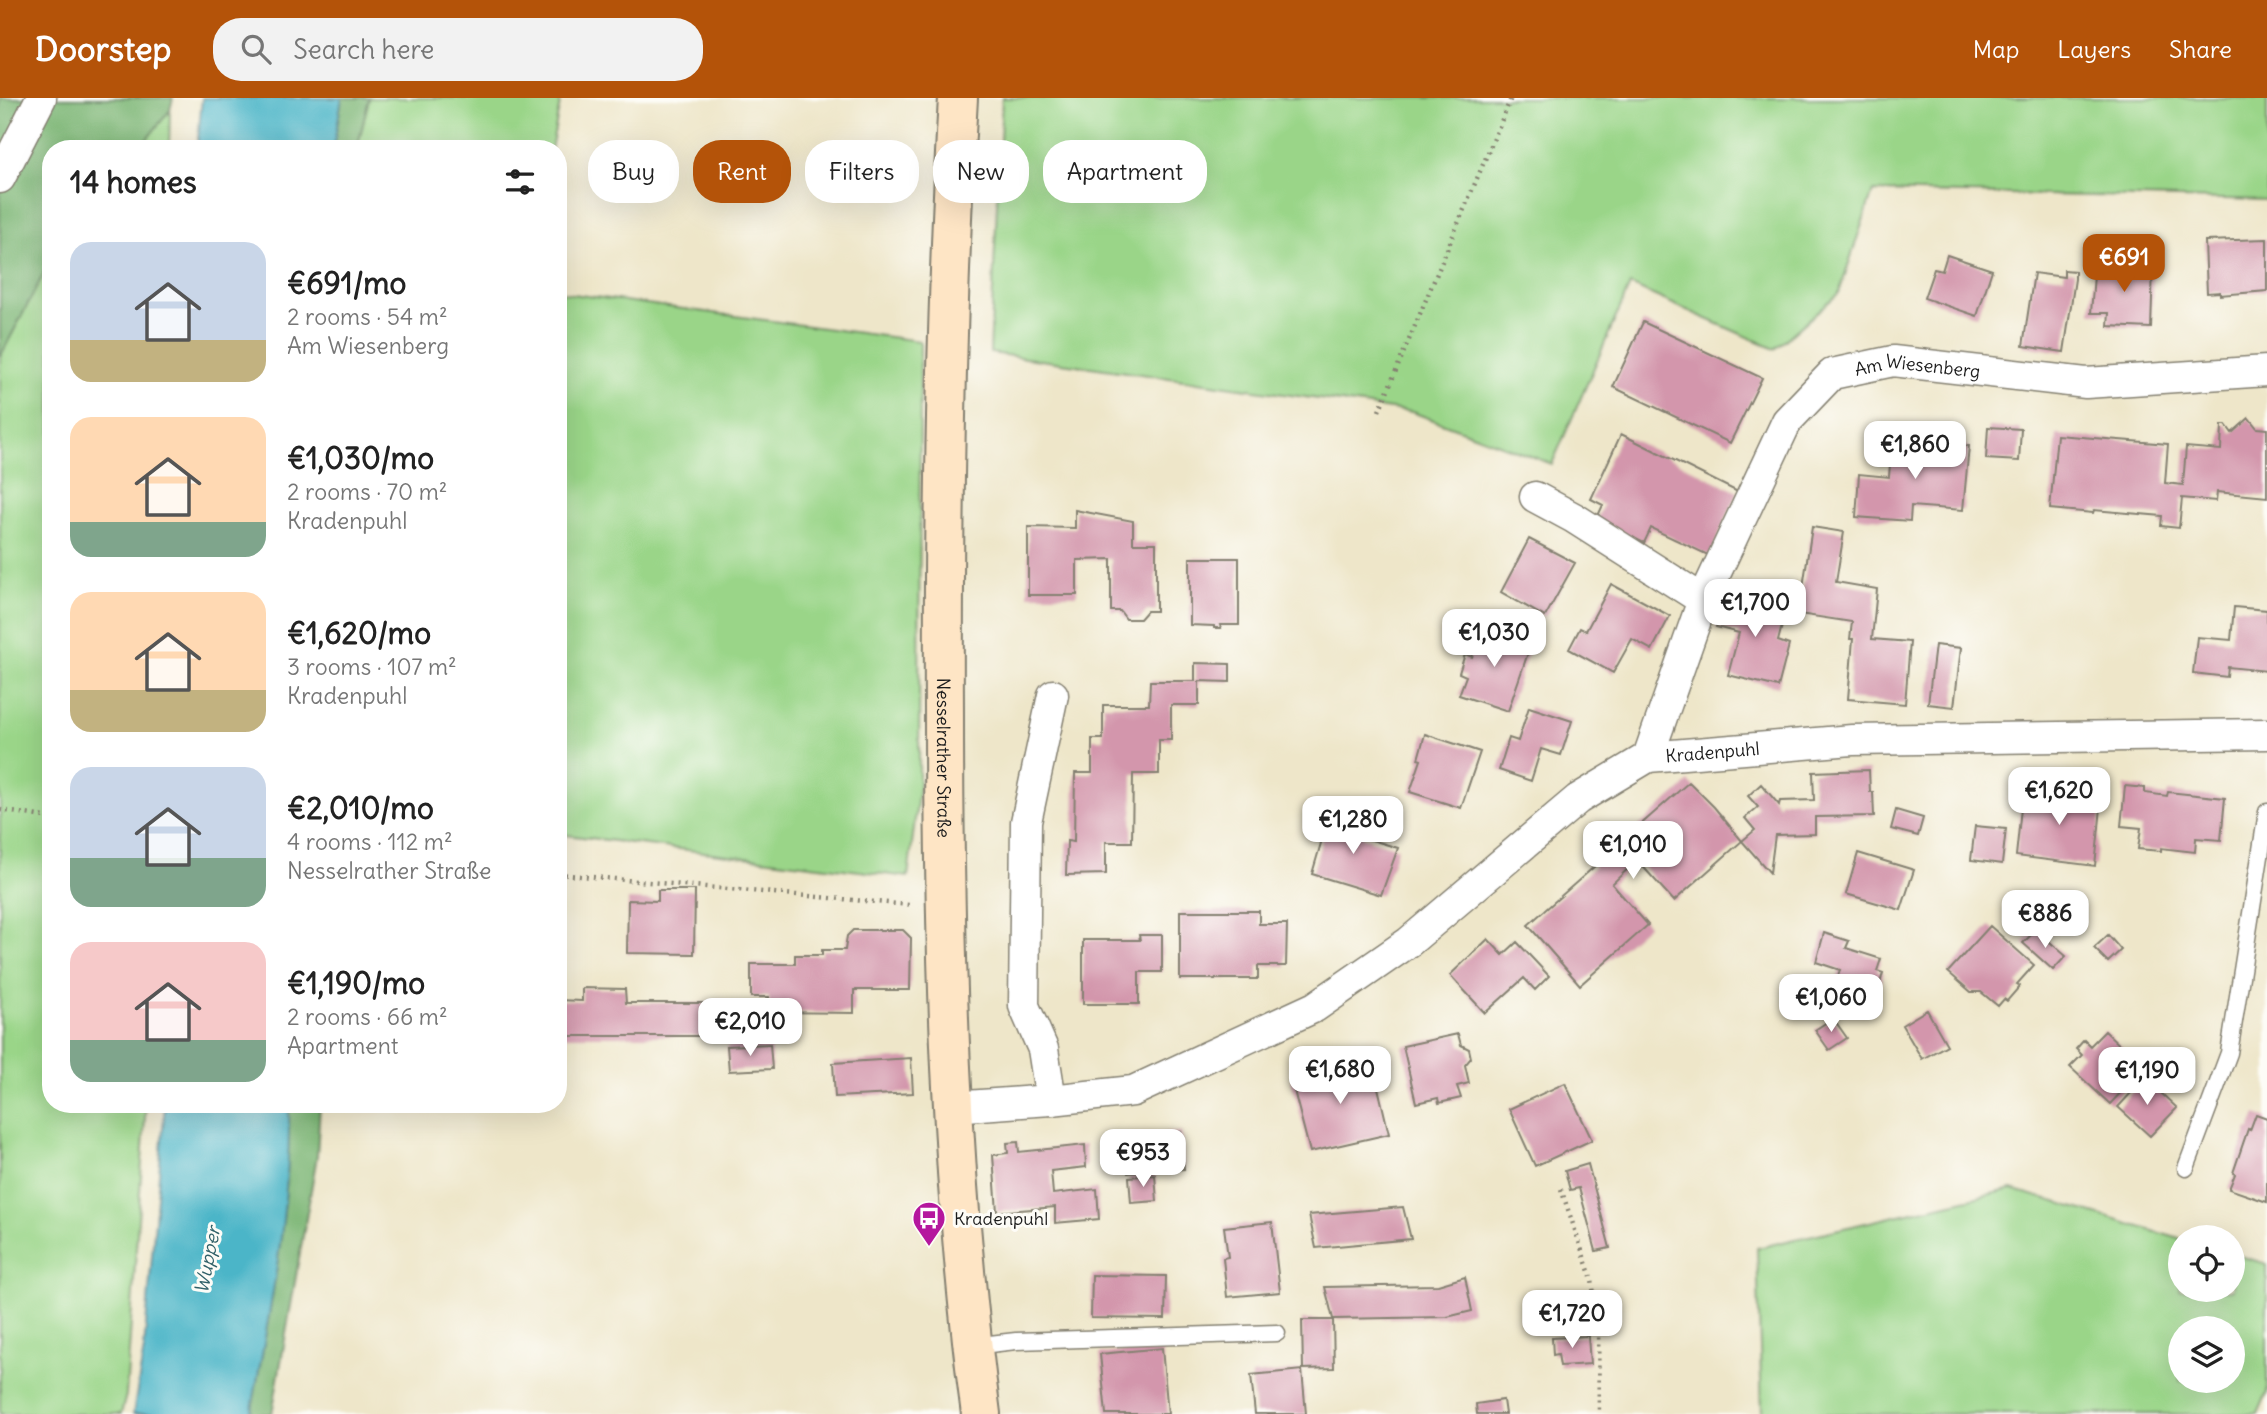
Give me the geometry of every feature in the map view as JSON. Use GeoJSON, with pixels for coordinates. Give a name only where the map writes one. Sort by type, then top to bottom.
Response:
{"type":"FeatureCollection","features":[{"type":"Feature","properties":{"kind":"main road","name":"Nesselrather Straße"},"geometry":{"type":"LineString","coordinates":[[958,98],[943,515],[944,908],[952,1107],[972,1346],[981,1414]]}},
{"type":"Feature","properties":{"kind":"street"},"geometry":{"type":"LineString","coordinates":[[0,178],[41,98]]}},
{"type":"Feature","properties":{"kind":"street","name":"Am Wiesenberg"},"geometry":{"type":"LineString","coordinates":[[1648,757],[1703,600],[1787,421],[1832,374],[1893,361],[2086,383],[2267,372]]}},
{"type":"Feature","properties":{"kind":"street"},"geometry":{"type":"LineString","coordinates":[[1535,497],[1703,600]]}},
{"type":"Feature","properties":{"kind":"street"},"geometry":{"type":"LineString","coordinates":[[1051,1100],[1043,1049],[1024,1006],[1024,993],[1026,822],[1053,695]]}},
{"type":"Feature","properties":{"kind":"street","name":"Kradenpuhl"},"geometry":{"type":"LineString","coordinates":[[952,1107],[1133,1091],[1314,1007],[1409,942],[1578,799],[1648,757],[1852,740],[2267,734]]}},
{"type":"Feature","properties":{"kind":"lane"},"geometry":{"type":"LineString","coordinates":[[2186,1168],[2229,1053],[2267,812]]}},
{"type":"Feature","properties":{"kind":"lane"},"geometry":{"type":"LineString","coordinates":[[972,1346],[1016,1341],[1277,1333]]}},
{"type":"Feature","properties":{"kind":"path"},"geometry":{"type":"LineString","coordinates":[[1379,411],[1511,98]]}},
{"type":"Feature","properties":{"kind":"path"},"geometry":{"type":"LineString","coordinates":[[0,810],[42,817]]}},
{"type":"Feature","properties":{"kind":"path"},"geometry":{"type":"LineString","coordinates":[[567,875],[944,908]]}},
{"type":"Feature","properties":{"kind":"path"},"geometry":{"type":"LineString","coordinates":[[1561,1189],[1592,1280],[1598,1326],[1599,1414]]}},
{"type":"Feature","properties":{"kind":"green space"},"geometry":{"type":"Polygon","coordinates":[[[0,98],[173,98],[170,110],[146,140],[42,140],[42,277],[0,357],[0,98]]]}},
{"type":"Feature","properties":{"kind":"green space"},"geometry":{"type":"Polygon","coordinates":[[[342,98],[369,98],[359,140],[335,140],[342,98]]]}},
{"type":"Feature","properties":{"kind":"green space"},"geometry":{"type":"Polygon","coordinates":[[[369,98],[561,98],[553,140],[359,140],[369,98]]]}},
{"type":"Feature","properties":{"kind":"green space"},"geometry":{"type":"Polygon","coordinates":[[[1002,98],[2267,98],[2267,200],[1873,191],[1839,293],[1775,349],[1630,285],[1552,464],[1412,412],[990,353],[997,203],[1029,203],[1029,140],[1000,140],[1002,98]]]}},
{"type":"Feature","properties":{"kind":"green space"},"geometry":{"type":"Polygon","coordinates":[[[170,110],[169,140],[146,140],[170,110]]]}},
{"type":"Feature","properties":{"kind":"green space"},"geometry":{"type":"Polygon","coordinates":[[[42,277],[42,1113],[145,1113],[126,1395],[121,1414],[0,1414],[0,357],[42,277]]]}},
{"type":"Feature","properties":{"kind":"green space"},"geometry":{"type":"Polygon","coordinates":[[[567,293],[920,341],[919,787],[908,877],[567,835],[567,293]]]}},
{"type":"Feature","properties":{"kind":"green space"},"geometry":{"type":"Polygon","coordinates":[[[289,1113],[319,1113],[317,1156],[272,1414],[251,1414],[283,1221],[289,1113]]]}},
{"type":"Feature","properties":{"kind":"green space"},"geometry":{"type":"Polygon","coordinates":[[[2012,1189],[2168,1235],[2168,1302],[2245,1302],[2245,1258],[2267,1264],[2267,1393],[2258,1414],[1762,1414],[1757,1248],[2012,1189]]]}},
{"type":"Feature","properties":{"kind":"water"},"geometry":{"type":"Polygon","coordinates":[[[202,98],[342,98],[335,140],[198,140],[202,98]]]}},
{"type":"Feature","properties":{"kind":"water","name":"Wupper"},"geometry":{"type":"Polygon","coordinates":[[[164,1113],[289,1113],[283,1221],[251,1414],[133,1414],[144,1349],[164,1113]]]}},
{"type":"Feature","properties":{"kind":"building"},"geometry":{"type":"Polygon","coordinates":[[[2267,239],[2267,291],[2220,295],[2220,292],[2207,293],[2205,241],[2267,239]]]}},
{"type":"Feature","properties":{"kind":"building"},"geometry":{"type":"Polygon","coordinates":[[[1947,255],[1992,270],[1977,316],[1924,298],[1934,269],[1942,271],[1947,255]]]}},
{"type":"Feature","properties":{"kind":"building"},"geometry":{"type":"Polygon","coordinates":[[[2095,263],[2153,266],[2151,328],[2108,326],[2109,313],[2091,313],[2095,263]]]}},
{"type":"Feature","properties":{"kind":"building"},"geometry":{"type":"Polygon","coordinates":[[[2064,270],[2075,271],[2075,279],[2064,352],[2023,346],[2034,273],[2064,277],[2064,270]]]}},
{"type":"Feature","properties":{"kind":"building"},"geometry":{"type":"Polygon","coordinates":[[[1643,322],[1762,378],[1730,443],[1613,387],[1643,322]]]}},
{"type":"Feature","properties":{"kind":"building"},"geometry":{"type":"Polygon","coordinates":[[[2249,418],[2257,428],[2267,429],[2267,497],[2217,492],[2216,501],[2182,498],[2179,528],[2161,526],[2162,516],[2050,509],[2057,435],[2168,444],[2165,483],[2183,485],[2186,447],[2221,450],[2222,425],[2226,425],[2232,433],[2249,418]]]}},
{"type":"Feature","properties":{"kind":"building"},"geometry":{"type":"Polygon","coordinates":[[[1988,427],[2021,429],[2019,461],[1986,459],[1988,427]]]}},
{"type":"Feature","properties":{"kind":"building"},"geometry":{"type":"Polygon","coordinates":[[[1621,434],[1738,492],[1710,556],[1651,528],[1644,543],[1596,520],[1603,505],[1591,499],[1621,434]]]}},
{"type":"Feature","properties":{"kind":"building"},"geometry":{"type":"Polygon","coordinates":[[[1892,440],[1969,446],[1963,510],[1911,506],[1910,521],[1856,517],[1859,474],[1889,477],[1892,440]]]}},
{"type":"Feature","properties":{"kind":"building"},"geometry":{"type":"Polygon","coordinates":[[[1075,510],[1133,521],[1133,543],[1156,543],[1156,611],[1147,611],[1140,619],[1126,619],[1120,611],[1111,611],[1111,559],[1077,560],[1077,595],[1028,595],[1028,527],[1075,528],[1075,510]]]}},
{"type":"Feature","properties":{"kind":"building"},"geometry":{"type":"Polygon","coordinates":[[[1812,527],[1844,532],[1836,582],[1877,589],[1872,639],[1910,642],[1905,704],[1848,699],[1852,622],[1799,614],[1812,527]]]}},
{"type":"Feature","properties":{"kind":"building"},"geometry":{"type":"Polygon","coordinates":[[[1529,539],[1575,563],[1545,617],[1501,592],[1529,539]]]}},
{"type":"Feature","properties":{"kind":"building"},"geometry":{"type":"Polygon","coordinates":[[[1190,558],[1239,558],[1239,625],[1220,625],[1221,628],[1214,628],[1190,625],[1190,558]]]}},
{"type":"Feature","properties":{"kind":"building"},"geometry":{"type":"Polygon","coordinates":[[[1611,584],[1670,616],[1652,650],[1632,639],[1613,673],[1569,649],[1580,628],[1586,631],[1611,584]]]}},
{"type":"Feature","properties":{"kind":"building"},"geometry":{"type":"Polygon","coordinates":[[[1724,593],[1786,610],[1778,641],[1789,645],[1778,687],[1728,675],[1739,633],[1716,627],[1724,593]]]}},
{"type":"Feature","properties":{"kind":"building"},"geometry":{"type":"Polygon","coordinates":[[[2234,607],[2267,610],[2267,671],[2228,667],[2227,677],[2193,673],[2197,637],[2231,640],[2234,607]]]}},
{"type":"Feature","properties":{"kind":"building"},"geometry":{"type":"Polygon","coordinates":[[[1482,627],[1531,644],[1508,711],[1459,695],[1466,676],[1459,673],[1465,654],[1472,657],[1482,627]]]}},
{"type":"Feature","properties":{"kind":"building"},"geometry":{"type":"Polygon","coordinates":[[[1935,645],[1961,648],[1954,707],[1928,704],[1935,645]]]}},
{"type":"Feature","properties":{"kind":"building"},"geometry":{"type":"Polygon","coordinates":[[[1195,663],[1230,664],[1230,682],[1199,681],[1199,705],[1171,705],[1171,740],[1159,740],[1159,774],[1133,774],[1132,842],[1106,842],[1106,874],[1066,875],[1067,841],[1074,842],[1075,773],[1092,773],[1092,739],[1103,739],[1103,705],[1149,705],[1150,681],[1195,681],[1195,663]]]}},
{"type":"Feature","properties":{"kind":"building"},"geometry":{"type":"Polygon","coordinates":[[[1529,707],[1572,721],[1561,755],[1541,749],[1531,781],[1499,770],[1509,738],[1518,741],[1529,707]]]}},
{"type":"Feature","properties":{"kind":"building"},"geometry":{"type":"Polygon","coordinates":[[[1425,734],[1480,752],[1461,808],[1410,792],[1421,760],[1418,759],[1425,734]]]}},
{"type":"Feature","properties":{"kind":"building"},"geometry":{"type":"Polygon","coordinates":[[[1869,770],[1874,816],[1815,817],[1815,834],[1775,835],[1770,873],[1742,841],[1755,830],[1745,818],[1758,807],[1748,796],[1761,784],[1779,805],[1780,801],[1814,800],[1813,772],[1869,770]]]}},
{"type":"Feature","properties":{"kind":"building"},"geometry":{"type":"Polygon","coordinates":[[[1689,782],[1742,841],[1674,901],[1637,860],[1612,884],[1648,925],[1580,985],[1528,925],[1595,866],[1588,859],[1601,848],[1599,845],[1614,832],[1622,841],[1689,782]]]}},
{"type":"Feature","properties":{"kind":"building"},"geometry":{"type":"Polygon","coordinates":[[[2125,786],[2145,788],[2145,793],[2167,796],[2168,792],[2225,798],[2221,840],[2196,838],[2195,852],[2161,848],[2161,851],[2138,849],[2141,828],[2121,826],[2125,786]]]}},
{"type":"Feature","properties":{"kind":"building"},"geometry":{"type":"Polygon","coordinates":[[[2023,789],[2102,798],[2095,866],[2016,856],[2023,789]]]}},
{"type":"Feature","properties":{"kind":"building"},"geometry":{"type":"Polygon","coordinates":[[[1896,810],[1923,818],[1918,836],[1891,829],[1896,810]]]}},
{"type":"Feature","properties":{"kind":"building"},"geometry":{"type":"Polygon","coordinates":[[[1330,812],[1366,823],[1362,837],[1398,848],[1381,895],[1312,874],[1330,812]]]}},
{"type":"Feature","properties":{"kind":"building"},"geometry":{"type":"Polygon","coordinates":[[[1975,826],[2006,829],[2002,864],[1971,860],[1975,826]]]}},
{"type":"Feature","properties":{"kind":"building"},"geometry":{"type":"Polygon","coordinates":[[[1858,853],[1914,870],[1901,910],[1846,894],[1858,853]]]}},
{"type":"Feature","properties":{"kind":"building"},"geometry":{"type":"Polygon","coordinates":[[[658,890],[695,890],[694,954],[627,953],[628,900],[658,901],[658,890]]]}},
{"type":"Feature","properties":{"kind":"building"},"geometry":{"type":"Polygon","coordinates":[[[1180,911],[1259,911],[1259,924],[1287,924],[1286,966],[1258,966],[1258,979],[1180,979],[1180,911]]]}},
{"type":"Feature","properties":{"kind":"building"},"geometry":{"type":"Polygon","coordinates":[[[1990,926],[2034,965],[2017,984],[2020,986],[2007,1001],[2004,999],[1998,1006],[1981,992],[1971,992],[1948,972],[1990,926]]]}},
{"type":"Feature","properties":{"kind":"building"},"geometry":{"type":"Polygon","coordinates":[[[853,930],[903,930],[911,938],[910,990],[854,990],[854,1013],[769,1012],[769,997],[751,997],[751,964],[795,964],[795,955],[822,955],[822,950],[845,950],[847,936],[853,930]]]}},
{"type":"Feature","properties":{"kind":"building"},"geometry":{"type":"Polygon","coordinates":[[[2036,930],[2066,956],[2053,970],[2023,943],[2036,930]]]}},
{"type":"Feature","properties":{"kind":"building"},"geometry":{"type":"Polygon","coordinates":[[[1824,933],[1849,941],[1846,948],[1881,959],[1877,971],[1883,973],[1875,1001],[1869,1000],[1868,1003],[1833,992],[1840,970],[1816,962],[1824,933]]]}},
{"type":"Feature","properties":{"kind":"building"},"geometry":{"type":"Polygon","coordinates":[[[1139,935],[1162,935],[1162,972],[1139,972],[1139,1004],[1083,1004],[1083,940],[1140,940],[1139,935]]]}},
{"type":"Feature","properties":{"kind":"building"},"geometry":{"type":"Polygon","coordinates":[[[2108,935],[2121,950],[2108,962],[2094,948],[2108,935]]]}},
{"type":"Feature","properties":{"kind":"building"},"geometry":{"type":"Polygon","coordinates":[[[1488,939],[1503,955],[1517,942],[1549,976],[1535,990],[1524,978],[1485,1013],[1450,975],[1488,939]]]}},
{"type":"Feature","properties":{"kind":"building"},"geometry":{"type":"Polygon","coordinates":[[[582,988],[625,989],[626,1003],[727,1003],[727,1036],[567,1036],[567,1000],[582,1001],[582,988]]]}},
{"type":"Feature","properties":{"kind":"building"},"geometry":{"type":"Polygon","coordinates":[[[1927,1010],[1947,1045],[1922,1059],[1902,1025],[1927,1010]]]}},
{"type":"Feature","properties":{"kind":"building"},"geometry":{"type":"Polygon","coordinates":[[[1833,1018],[1847,1038],[1829,1050],[1815,1030],[1833,1018]]]}},
{"type":"Feature","properties":{"kind":"building"},"geometry":{"type":"Polygon","coordinates":[[[2105,1031],[2144,1068],[2110,1104],[2070,1067],[2082,1055],[2076,1049],[2084,1040],[2090,1046],[2105,1031]]]}},
{"type":"Feature","properties":{"kind":"building"},"geometry":{"type":"Polygon","coordinates":[[[1458,1034],[1461,1045],[1469,1049],[1471,1058],[1465,1065],[1469,1083],[1457,1086],[1461,1098],[1439,1103],[1438,1098],[1416,1103],[1403,1046],[1458,1034]]]}},
{"type":"Feature","properties":{"kind":"building"},"geometry":{"type":"Polygon","coordinates":[[[770,1044],[772,1069],[729,1071],[727,1046],[770,1044]]]}},
{"type":"Feature","properties":{"kind":"building"},"geometry":{"type":"Polygon","coordinates":[[[911,1058],[913,1093],[835,1097],[833,1063],[911,1058]]]}},
{"type":"Feature","properties":{"kind":"building"},"geometry":{"type":"Polygon","coordinates":[[[1371,1058],[1389,1134],[1310,1152],[1291,1079],[1371,1058]]]}},
{"type":"Feature","properties":{"kind":"building"},"geometry":{"type":"Polygon","coordinates":[[[2145,1078],[2177,1108],[2150,1136],[2118,1107],[2145,1078]]]}},
{"type":"Feature","properties":{"kind":"building"},"geometry":{"type":"Polygon","coordinates":[[[1565,1083],[1592,1140],[1535,1166],[1509,1109],[1565,1083]]]}},
{"type":"Feature","properties":{"kind":"building"},"geometry":{"type":"Polygon","coordinates":[[[2256,1114],[2267,1118],[2267,1202],[2229,1189],[2248,1129],[2250,1130],[2256,1114]]]}},
{"type":"Feature","properties":{"kind":"building"},"geometry":{"type":"Polygon","coordinates":[[[1181,1132],[1184,1169],[1128,1173],[1125,1137],[1181,1132]]]}},
{"type":"Feature","properties":{"kind":"building"},"geometry":{"type":"Polygon","coordinates":[[[1018,1142],[1019,1152],[1085,1145],[1086,1167],[1051,1171],[1053,1194],[1097,1189],[1099,1219],[1055,1223],[1055,1207],[997,1212],[993,1155],[1008,1153],[1007,1143],[1018,1142]]]}},
{"type":"Feature","properties":{"kind":"building"},"geometry":{"type":"Polygon","coordinates":[[[1588,1164],[1610,1248],[1596,1251],[1579,1188],[1570,1190],[1565,1171],[1588,1164]]]}},
{"type":"Feature","properties":{"kind":"building"},"geometry":{"type":"Polygon","coordinates":[[[1155,1175],[1157,1201],[1131,1203],[1129,1177],[1155,1175]]]}},
{"type":"Feature","properties":{"kind":"building"},"geometry":{"type":"Polygon","coordinates":[[[1403,1207],[1411,1239],[1316,1248],[1309,1215],[1403,1207]]]}},
{"type":"Feature","properties":{"kind":"building"},"geometry":{"type":"Polygon","coordinates":[[[1272,1222],[1280,1292],[1227,1297],[1223,1258],[1228,1257],[1224,1227],[1272,1222]]]}},
{"type":"Feature","properties":{"kind":"building"},"geometry":{"type":"Polygon","coordinates":[[[1092,1275],[1166,1276],[1165,1319],[1091,1318],[1092,1275]]]}},
{"type":"Feature","properties":{"kind":"building"},"geometry":{"type":"Polygon","coordinates":[[[1465,1277],[1472,1311],[1447,1317],[1333,1319],[1325,1287],[1438,1285],[1465,1277]]]}},
{"type":"Feature","properties":{"kind":"building"},"geometry":{"type":"Polygon","coordinates":[[[1302,1320],[1333,1320],[1334,1368],[1303,1369],[1302,1320]]]}},
{"type":"Feature","properties":{"kind":"building"},"geometry":{"type":"Polygon","coordinates":[[[1588,1336],[1590,1364],[1560,1366],[1558,1354],[1553,1355],[1552,1338],[1588,1336]]]}},
{"type":"Feature","properties":{"kind":"building"},"geometry":{"type":"Polygon","coordinates":[[[1162,1348],[1168,1414],[1106,1414],[1100,1354],[1162,1348]]]}},
{"type":"Feature","properties":{"kind":"building"},"geometry":{"type":"Polygon","coordinates":[[[1302,1370],[1306,1414],[1255,1414],[1251,1375],[1302,1370]]]}},
{"type":"Feature","properties":{"kind":"building"},"geometry":{"type":"Polygon","coordinates":[[[1503,1400],[1505,1414],[1477,1414],[1476,1404],[1503,1400]]]}},
{"type":"Feature","properties":{"kind":"place","name":"Kradenpuhl"},"geometry":{"type":"Point","coordinates":[929,1248]}}]}
